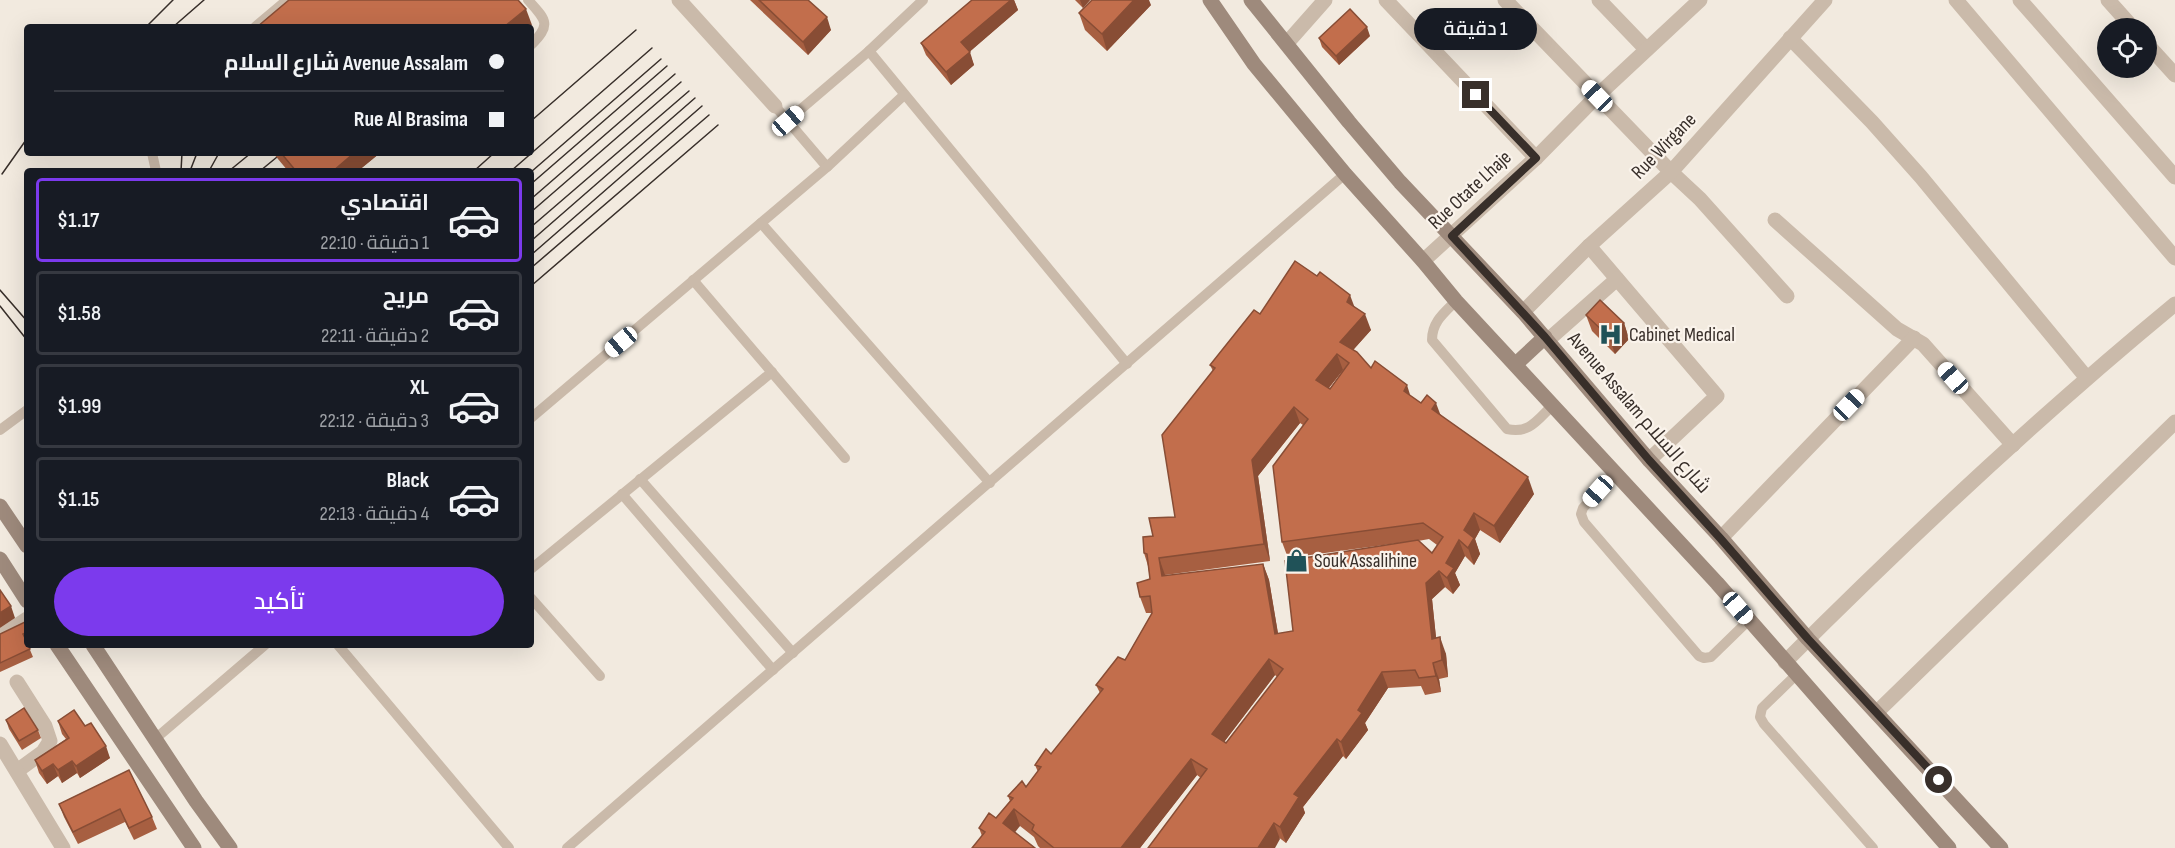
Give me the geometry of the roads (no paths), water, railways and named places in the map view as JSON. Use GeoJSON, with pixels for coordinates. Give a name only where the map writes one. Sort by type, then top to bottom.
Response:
{"type":"FeatureCollection","features":[{"type":"Feature","properties":{"kind":"street"},"geometry":{"type":"LineString","coordinates":[[679,0],[775,106]]}},
{"type":"Feature","properties":{"kind":"street"},"geometry":{"type":"LineString","coordinates":[[1210,0],[1254,64],[1456,301],[1749,620],[1949,848]]}},
{"type":"Feature","properties":{"kind":"street","name":"Avenue Assalam شارع السلام"},"geometry":{"type":"LineString","coordinates":[[1251,0],[1386,165],[1523,312],[1649,460],[1808,639],[2001,848]]}},
{"type":"Feature","properties":{"kind":"street"},"geometry":{"type":"LineString","coordinates":[[1287,43],[1325,0]]}},
{"type":"Feature","properties":{"kind":"street"},"geometry":{"type":"LineString","coordinates":[[1386,0],[1536,158]]}},
{"type":"Feature","properties":{"kind":"street"},"geometry":{"type":"LineString","coordinates":[[1505,0],[1671,172],[1700,199],[1787,297]]}},
{"type":"Feature","properties":{"kind":"street"},"geometry":{"type":"LineString","coordinates":[[1599,0],[1646,50]]}},
{"type":"Feature","properties":{"kind":"street","name":"Rue Otate Lhaje"},"geometry":{"type":"LineString","coordinates":[[1423,261],[1536,158],[1597,96],[1700,0]]}},
{"type":"Feature","properties":{"kind":"street","name":"Rue Wirgane"},"geometry":{"type":"LineString","coordinates":[[1523,312],[1588,246],[1671,172],[1825,0]]}},
{"type":"Feature","properties":{"kind":"street"},"geometry":{"type":"LineString","coordinates":[[1956,0],[2175,258]]}},
{"type":"Feature","properties":{"kind":"street"},"geometry":{"type":"LineString","coordinates":[[2020,0],[2175,177]]}},
{"type":"Feature","properties":{"kind":"street"},"geometry":{"type":"LineString","coordinates":[[2108,0],[2124,18]]}},
{"type":"Feature","properties":{"kind":"street"},"geometry":{"type":"LineString","coordinates":[[1790,38],[1872,122],[1914,169],[2086,377]]}},
{"type":"Feature","properties":{"kind":"street"},"geometry":{"type":"LineString","coordinates":[[2157,55],[2175,75]]}},
{"type":"Feature","properties":{"kind":"street"},"geometry":{"type":"LineString","coordinates":[[1775,220],[1897,329],[1923,344],[2013,445]]}},
{"type":"Feature","properties":{"kind":"street"},"geometry":{"type":"LineString","coordinates":[[1588,246],[1717,396],[1649,460]]}},
{"type":"Feature","properties":{"kind":"street"},"geometry":{"type":"LineString","coordinates":[[1516,364],[1617,279]]}},
{"type":"Feature","properties":{"kind":"street"},"geometry":{"type":"LineString","coordinates":[[1785,662],[1923,525],[2086,377],[2175,304]]}},
{"type":"Feature","properties":{"kind":"street"},"geometry":{"type":"LineString","coordinates":[[1720,538],[1914,338]]}},
{"type":"Feature","properties":{"kind":"street"},"geometry":{"type":"LineString","coordinates":[[1877,712],[2175,422]]}},
{"type":"Feature","properties":{"kind":"street"},"geometry":{"type":"LineString","coordinates":[[0,506],[24,542]]}},
{"type":"Feature","properties":{"kind":"street"},"geometry":{"type":"LineString","coordinates":[[0,559],[24,596]]}},
{"type":"Feature","properties":{"kind":"street"},"geometry":{"type":"LineString","coordinates":[[0,637],[24,621]]}},
{"type":"Feature","properties":{"kind":"street"},"geometry":{"type":"LineString","coordinates":[[59,648],[195,848]]}},
{"type":"Feature","properties":{"kind":"street"},"geometry":{"type":"LineString","coordinates":[[95,648],[230,848]]}},
{"type":"Feature","properties":{"kind":"street"},"geometry":{"type":"LineString","coordinates":[[16,682],[45,726],[50,741],[43,752],[17,771]]}},
{"type":"Feature","properties":{"kind":"street"},"geometry":{"type":"LineString","coordinates":[[0,744],[63,848]]}},
{"type":"Feature","properties":{"kind":"lane"},"geometry":{"type":"LineString","coordinates":[[259,24],[287,0]]}},
{"type":"Feature","properties":{"kind":"lane"},"geometry":{"type":"LineString","coordinates":[[528,0],[546,23],[542,35],[534,42]]}},
{"type":"Feature","properties":{"kind":"lane"},"geometry":{"type":"LineString","coordinates":[[788,121],[870,51],[923,0]]}},
{"type":"Feature","properties":{"kind":"lane"},"geometry":{"type":"LineString","coordinates":[[870,51],[1126,364]]}},
{"type":"Feature","properties":{"kind":"lane"},"geometry":{"type":"LineString","coordinates":[[534,415],[827,166],[904,95]]}},
{"type":"Feature","properties":{"kind":"lane"},"geometry":{"type":"LineString","coordinates":[[775,106],[827,166]]}},
{"type":"Feature","properties":{"kind":"lane"},"geometry":{"type":"LineString","coordinates":[[567,848],[1346,174]]}},
{"type":"Feature","properties":{"kind":"lane"},"geometry":{"type":"LineString","coordinates":[[761,223],[990,483]]}},
{"type":"Feature","properties":{"kind":"lane"},"geometry":{"type":"LineString","coordinates":[[693,280],[844,458]]}},
{"type":"Feature","properties":{"kind":"lane"},"geometry":{"type":"LineString","coordinates":[[1456,301],[1435,322],[1432,340],[1506,429],[1519,432],[1528,429],[1553,405]]}},
{"type":"Feature","properties":{"kind":"lane"},"geometry":{"type":"LineString","coordinates":[[534,567],[772,372]]}},
{"type":"Feature","properties":{"kind":"lane"},"geometry":{"type":"LineString","coordinates":[[0,430],[24,412]]}},
{"type":"Feature","properties":{"kind":"lane"},"geometry":{"type":"LineString","coordinates":[[1614,474],[1583,508],[1581,514],[1584,522],[1699,656],[1711,657],[1749,620]]}},
{"type":"Feature","properties":{"kind":"lane"},"geometry":{"type":"LineString","coordinates":[[640,479],[793,653]]}},
{"type":"Feature","properties":{"kind":"lane"},"geometry":{"type":"LineString","coordinates":[[622,494],[773,670]]}},
{"type":"Feature","properties":{"kind":"lane"},"geometry":{"type":"LineString","coordinates":[[534,601],[600,676]]}},
{"type":"Feature","properties":{"kind":"lane"},"geometry":{"type":"LineString","coordinates":[[155,738],[261,648]]}},
{"type":"Feature","properties":{"kind":"lane"},"geometry":{"type":"LineString","coordinates":[[341,648],[509,848]]}},
{"type":"Feature","properties":{"kind":"lane"},"geometry":{"type":"LineString","coordinates":[[1796,675],[1762,708],[1760,717],[1873,848]]}},
{"type":"Feature","properties":{"kind":"tram line"},"geometry":{"type":"LineString","coordinates":[[149,24],[173,0]]}},
{"type":"Feature","properties":{"kind":"tram line"},"geometry":{"type":"LineString","coordinates":[[176,24],[204,0]]}},
{"type":"Feature","properties":{"kind":"tram line"},"geometry":{"type":"LineString","coordinates":[[534,118],[636,30]]}},
{"type":"Feature","properties":{"kind":"tram line"},"geometry":{"type":"LineString","coordinates":[[534,151],[652,48]]}},
{"type":"Feature","properties":{"kind":"tram line"},"geometry":{"type":"LineString","coordinates":[[534,169],[661,59]]}},
{"type":"Feature","properties":{"kind":"tram line"},"geometry":{"type":"LineString","coordinates":[[534,181],[667,66]]}},
{"type":"Feature","properties":{"kind":"tram line"},"geometry":{"type":"LineString","coordinates":[[534,196],[675,74]]}},
{"type":"Feature","properties":{"kind":"tram line"},"geometry":{"type":"LineString","coordinates":[[534,209],[681,82]]}},
{"type":"Feature","properties":{"kind":"tram line"},"geometry":{"type":"LineString","coordinates":[[534,224],[689,91]]}},
{"type":"Feature","properties":{"kind":"tram line"},"geometry":{"type":"LineString","coordinates":[[534,238],[695,98]]}},
{"type":"Feature","properties":{"kind":"tram line"},"geometry":{"type":"LineString","coordinates":[[534,252],[702,106]]}},
{"type":"Feature","properties":{"kind":"tram line"},"geometry":{"type":"LineString","coordinates":[[534,265],[709,115]]}},
{"type":"Feature","properties":{"kind":"tram line"},"geometry":{"type":"LineString","coordinates":[[534,283],[718,125]]}},
{"type":"Feature","properties":{"kind":"tram line"},"geometry":{"type":"LineString","coordinates":[[2,174],[24,143]]}},
{"type":"Feature","properties":{"kind":"tram line"},"geometry":{"type":"LineString","coordinates":[[181,168],[182,156]]}},
{"type":"Feature","properties":{"kind":"tram line"},"geometry":{"type":"LineString","coordinates":[[191,168],[196,156]]}},
{"type":"Feature","properties":{"kind":"tram line"},"geometry":{"type":"LineString","coordinates":[[211,168],[217,156]]}},
{"type":"Feature","properties":{"kind":"tram line"},"geometry":{"type":"LineString","coordinates":[[233,168],[247,156]]}},
{"type":"Feature","properties":{"kind":"tram line"},"geometry":{"type":"LineString","coordinates":[[477,168],[491,156]]}},
{"type":"Feature","properties":{"kind":"tram line"},"geometry":{"type":"LineString","coordinates":[[514,168],[528,156]]}},
{"type":"Feature","properties":{"kind":"tram line"},"geometry":{"type":"LineString","coordinates":[[264,168],[277,157]]}},
{"type":"Feature","properties":{"kind":"tram line"},"geometry":{"type":"LineString","coordinates":[[0,290],[24,318]]}},
{"type":"Feature","properties":{"kind":"tram line"},"geometry":{"type":"LineString","coordinates":[[0,306],[24,336]]}},
{"type":"Feature","properties":{"kind":"place","name":"Cabinet Medical"},"geometry":{"type":"Point","coordinates":[1611,335]}},
{"type":"Feature","properties":{"kind":"place","name":"Souk Assalihine"},"geometry":{"type":"Point","coordinates":[1296,561]}}]}
